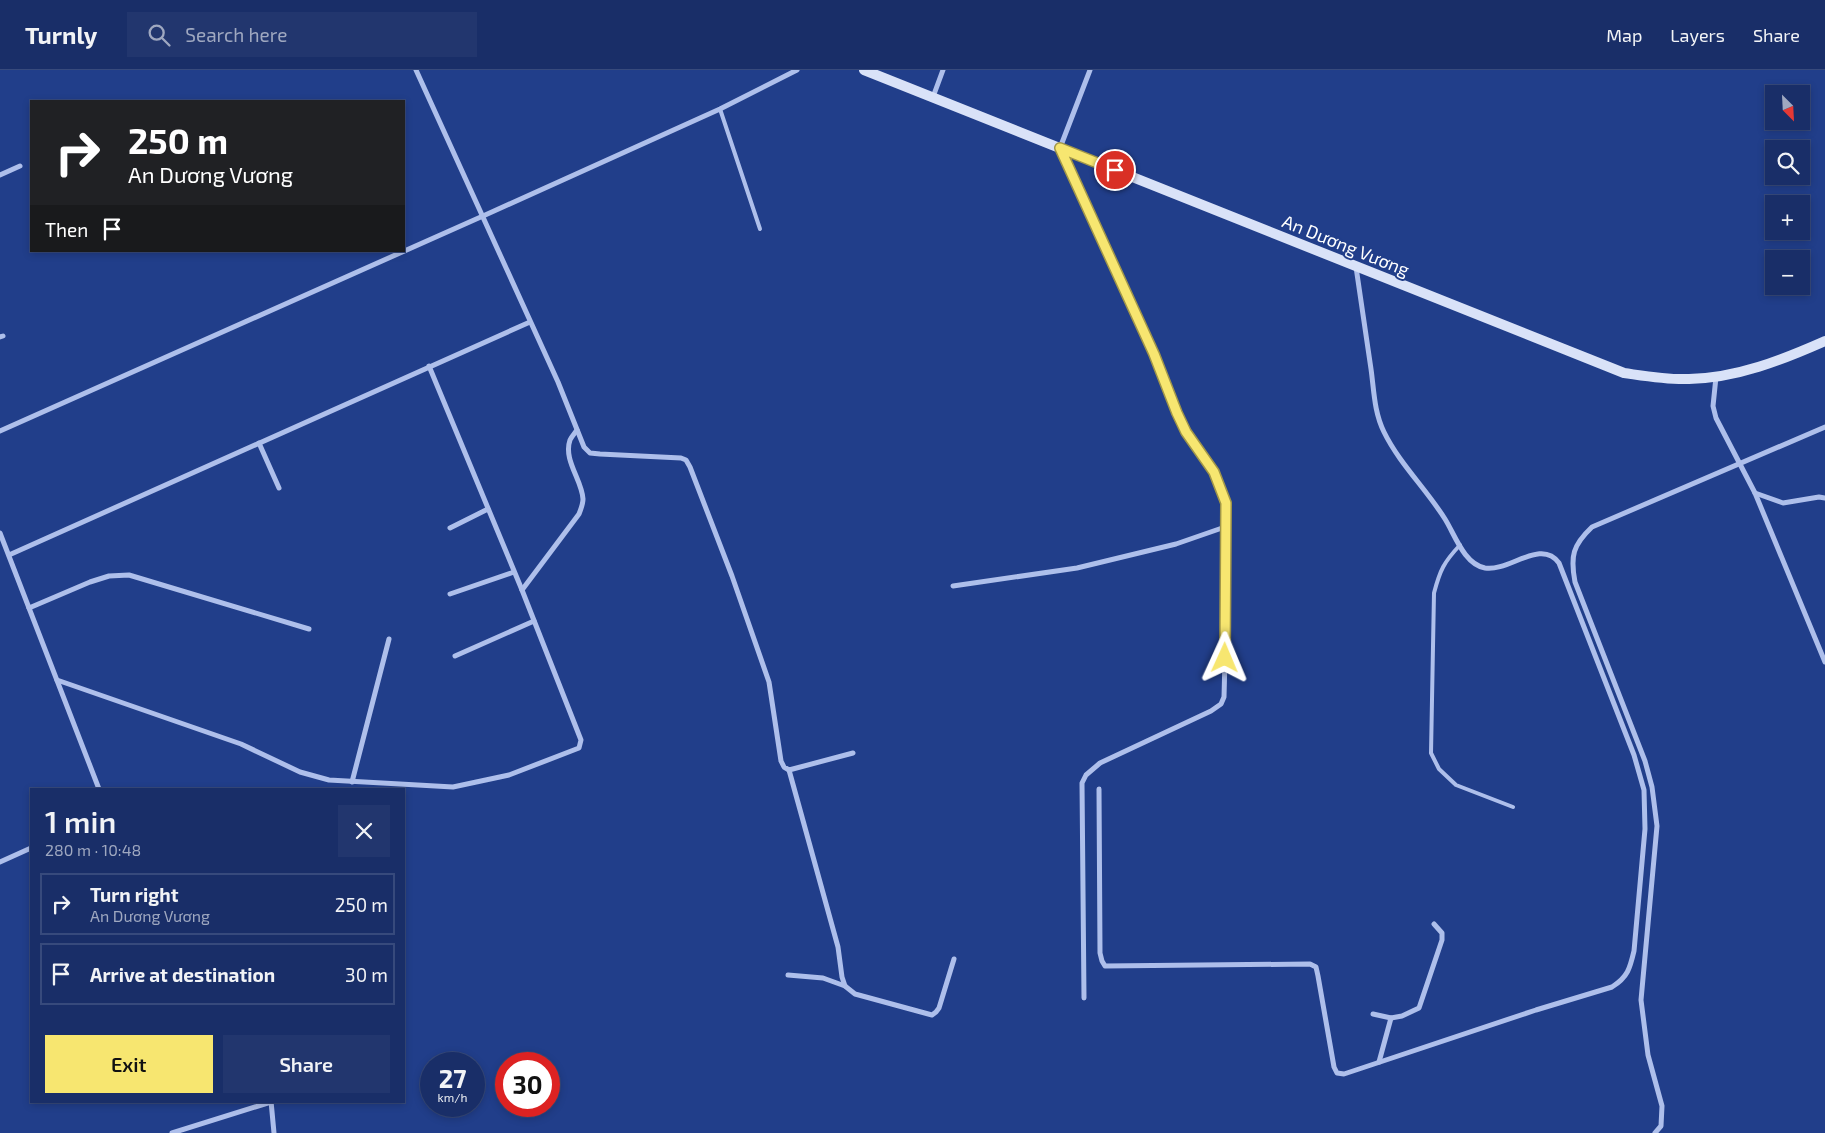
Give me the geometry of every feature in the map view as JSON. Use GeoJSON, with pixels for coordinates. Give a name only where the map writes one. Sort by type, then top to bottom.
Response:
{"type":"FeatureCollection","features":[{"type":"Feature","properties":{"kind":"street"},"geometry":{"type":"LineString","coordinates":[[416,70],[558,382],[584,447],[590,453],[681,458],[686,460],[732,576],[769,682],[781,761],[784,767],[789,770],[838,947],[845,986]]}},
{"type":"Feature","properties":{"kind":"street"},"geometry":{"type":"LineString","coordinates":[[405,251],[720,108],[798,70]]}},
{"type":"Feature","properties":{"kind":"street","name":"An Dương Vương"},"geometry":{"type":"LineString","coordinates":[[864,70],[1624,373],[1659,378],[1690,379],[1716,377],[1764,366],[1825,341]]}},
{"type":"Feature","properties":{"kind":"street"},"geometry":{"type":"LineString","coordinates":[[933,97],[943,70]]}},
{"type":"Feature","properties":{"kind":"street"},"geometry":{"type":"LineString","coordinates":[[1084,998],[1082,783],[1086,775],[1100,763],[1211,711],[1221,704],[1224,697],[1227,582],[1226,503],[1221,485],[1183,426],[1154,354],[1060,148],[1090,70]]}},
{"type":"Feature","properties":{"kind":"street"},"geometry":{"type":"LineString","coordinates":[[0,175],[20,166]]}},
{"type":"Feature","properties":{"kind":"street"},"geometry":{"type":"LineString","coordinates":[[0,431],[403,252]]}},
{"type":"Feature","properties":{"kind":"street"},"geometry":{"type":"LineString","coordinates":[[1099,790],[1100,953],[1105,966],[1310,964],[1316,967],[1334,1067],[1337,1073],[1344,1074],[1536,1010],[1612,987],[1622,981],[1630,969],[1634,951],[1645,829],[1644,790],[1634,755],[1559,562],[1554,556],[1545,552],[1496,567],[1485,568],[1473,562],[1460,545],[1442,514],[1391,445],[1377,416],[1356,266]]}},
{"type":"Feature","properties":{"kind":"street"},"geometry":{"type":"LineString","coordinates":[[9,555],[530,322]]}},
{"type":"Feature","properties":{"kind":"street"},"geometry":{"type":"LineString","coordinates":[[57,680],[241,744],[300,772],[329,780],[453,787],[509,775],[579,748],[581,740],[522,590],[429,366]]}},
{"type":"Feature","properties":{"kind":"street"},"geometry":{"type":"LineString","coordinates":[[1716,377],[1713,406],[1716,418],[1755,493],[1825,662]]}},
{"type":"Feature","properties":{"kind":"street"},"geometry":{"type":"LineString","coordinates":[[1655,1133],[1661,1126],[1662,1106],[1648,1056],[1641,1000],[1657,826],[1652,787],[1645,761],[1575,582],[1572,563],[1579,539],[1592,527],[1825,427]]}},
{"type":"Feature","properties":{"kind":"street"},"geometry":{"type":"LineString","coordinates":[[522,590],[580,514],[583,506],[583,497],[571,462],[569,448],[570,440],[577,430]]}},
{"type":"Feature","properties":{"kind":"street"},"geometry":{"type":"LineString","coordinates":[[259,443],[279,488]]}},
{"type":"Feature","properties":{"kind":"street"},"geometry":{"type":"LineString","coordinates":[[1755,493],[1783,503],[1825,498]]}},
{"type":"Feature","properties":{"kind":"street"},"geometry":{"type":"LineString","coordinates":[[450,528],[488,509]]}},
{"type":"Feature","properties":{"kind":"street"},"geometry":{"type":"LineString","coordinates":[[953,586],[1077,568],[1176,544],[1226,527]]}},
{"type":"Feature","properties":{"kind":"street"},"geometry":{"type":"LineString","coordinates":[[0,533],[99,788]]}},
{"type":"Feature","properties":{"kind":"street"},"geometry":{"type":"LineString","coordinates":[[450,594],[514,572]]}},
{"type":"Feature","properties":{"kind":"street"},"geometry":{"type":"LineString","coordinates":[[29,608],[90,582],[109,576],[129,575],[309,629]]}},
{"type":"Feature","properties":{"kind":"street"},"geometry":{"type":"LineString","coordinates":[[456,656],[534,621]]}},
{"type":"Feature","properties":{"kind":"street"},"geometry":{"type":"LineString","coordinates":[[352,782],[389,639]]}},
{"type":"Feature","properties":{"kind":"street"},"geometry":{"type":"LineString","coordinates":[[789,770],[853,752]]}},
{"type":"Feature","properties":{"kind":"street"},"geometry":{"type":"LineString","coordinates":[[0,862],[30,848]]}},
{"type":"Feature","properties":{"kind":"street"},"geometry":{"type":"LineString","coordinates":[[1373,1014],[1390,1018],[1402,1016],[1418,1008],[1442,940],[1442,933],[1434,924]]}},
{"type":"Feature","properties":{"kind":"street"},"geometry":{"type":"LineString","coordinates":[[788,975],[823,978],[845,986],[855,994],[932,1015],[939,1008],[954,959]]}},
{"type":"Feature","properties":{"kind":"street"},"geometry":{"type":"LineString","coordinates":[[1379,1062],[1390,1018]]}},
{"type":"Feature","properties":{"kind":"street"},"geometry":{"type":"LineString","coordinates":[[172,1133],[268,1103]]}},
{"type":"Feature","properties":{"kind":"street"},"geometry":{"type":"LineString","coordinates":[[271,1103],[274,1133]]}},
{"type":"Feature","properties":{"kind":"lane"},"geometry":{"type":"LineString","coordinates":[[720,108],[760,229]]}},
{"type":"Feature","properties":{"kind":"lane"},"geometry":{"type":"LineString","coordinates":[[1460,545],[1446,560],[1434,593],[1431,754],[1439,768],[1456,785],[1513,807]]}},
{"type":"Feature","properties":{"kind":"route"},"geometry":{"type":"LineString","coordinates":[[1115,170],[1060,148],[1154,354],[1186,432],[1221,485],[1226,503],[1227,582],[1225,658]]}}]}
